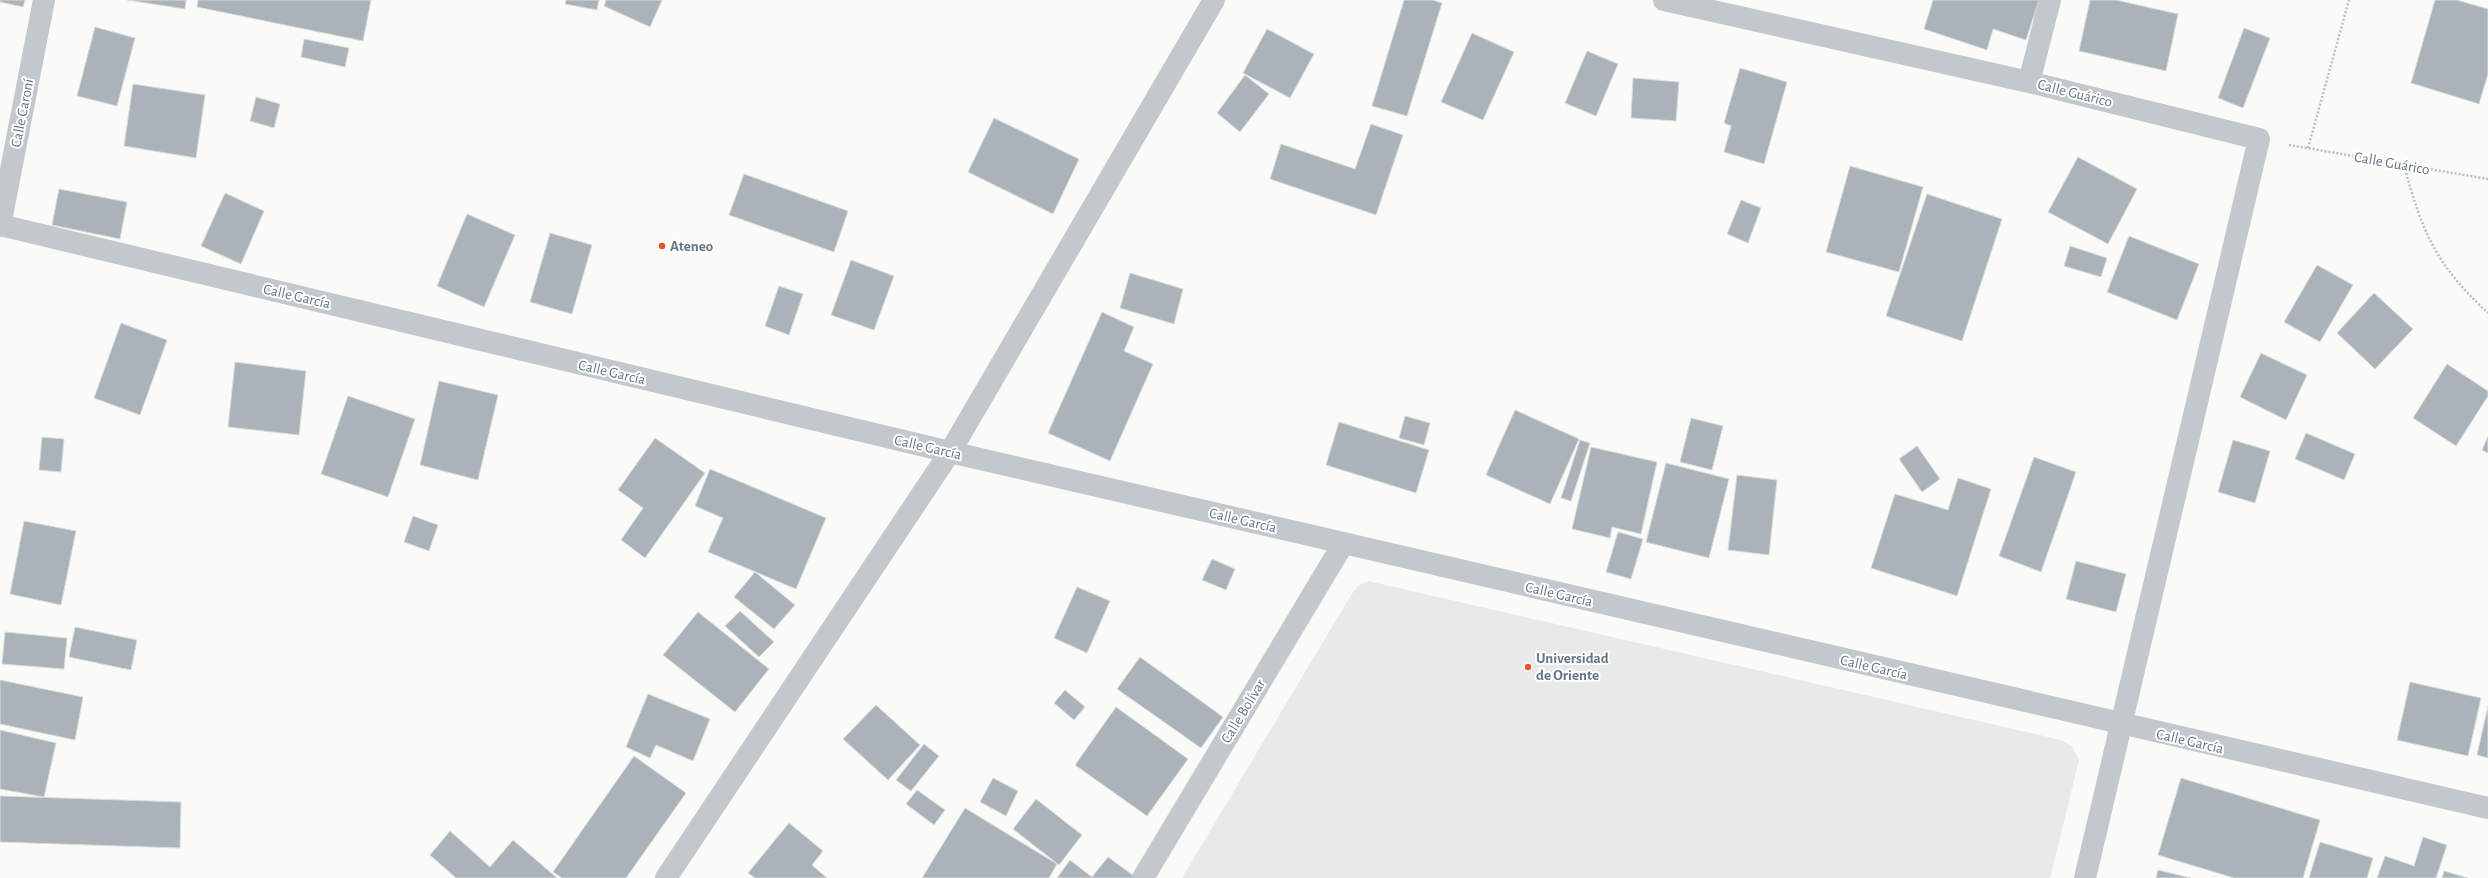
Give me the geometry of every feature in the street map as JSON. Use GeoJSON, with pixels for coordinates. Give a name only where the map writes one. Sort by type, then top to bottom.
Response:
{"type":"FeatureCollection","features":[{"type":"Feature","properties":{"kind":"street","name":"Calle Caroní"},"geometry":{"type":"LineString","coordinates":[[0,225],[44,0]]}},
{"type":"Feature","properties":{"kind":"street"},"geometry":{"type":"LineString","coordinates":[[666,878],[950,452],[1214,0]]}},
{"type":"Feature","properties":{"kind":"street","name":"Calle Guárico"},"geometry":{"type":"LineString","coordinates":[[1664,0],[2029,82],[2259,140]]}},
{"type":"Feature","properties":{"kind":"street"},"geometry":{"type":"LineString","coordinates":[[2029,82],[2050,0]]}},
{"type":"Feature","properties":{"kind":"street"},"geometry":{"type":"LineString","coordinates":[[2085,878],[2259,140]]}},
{"type":"Feature","properties":{"kind":"street","name":"Calle García"},"geometry":{"type":"LineString","coordinates":[[0,225],[950,452],[2122,725],[2488,808]]}},
{"type":"Feature","properties":{"kind":"street","name":"Calle Bolívar"},"geometry":{"type":"LineString","coordinates":[[1143,878],[1343,544]]}},
{"type":"Feature","properties":{"kind":"path"},"geometry":{"type":"LineString","coordinates":[[2308,148],[2350,0]]}},
{"type":"Feature","properties":{"kind":"path","name":"Calle Guárico"},"geometry":{"type":"LineString","coordinates":[[2259,140],[2488,179]]}},
{"type":"Feature","properties":{"kind":"path"},"geometry":{"type":"LineString","coordinates":[[2404,165],[2424,228],[2440,259],[2465,290],[2488,313]]}},
{"type":"Feature","properties":{"kind":"shaded area","name":"Universidad de Oriente"},"geometry":{"type":"Polygon","coordinates":[[[1368,581],[2061,740],[2072,746],[2079,760],[2050,878],[1182,878],[1351,595],[1358,586],[1368,581]]]}},
{"type":"Feature","properties":{"kind":"building"},"geometry":{"type":"Polygon","coordinates":[[[0,0],[25,0],[23,7],[0,2],[0,0]]]}},
{"type":"Feature","properties":{"kind":"building"},"geometry":{"type":"Polygon","coordinates":[[[127,0],[186,0],[185,9],[127,0]]]}},
{"type":"Feature","properties":{"kind":"building"},"geometry":{"type":"Polygon","coordinates":[[[198,0],[371,0],[363,41],[197,7],[198,0]]]}},
{"type":"Feature","properties":{"kind":"building"},"geometry":{"type":"Polygon","coordinates":[[[566,0],[599,0],[597,10],[565,4],[566,0]]]}},
{"type":"Feature","properties":{"kind":"building"},"geometry":{"type":"Polygon","coordinates":[[[606,0],[662,0],[650,27],[604,6],[606,0]]]}},
{"type":"Feature","properties":{"kind":"building"},"geometry":{"type":"Polygon","coordinates":[[[1404,0],[1433,0],[1442,3],[1407,116],[1372,106],[1404,0]]]}},
{"type":"Feature","properties":{"kind":"building"},"geometry":{"type":"Polygon","coordinates":[[[1933,0],[2039,0],[2026,40],[1993,29],[1987,50],[1924,29],[1933,0]]]}},
{"type":"Feature","properties":{"kind":"building"},"geometry":{"type":"Polygon","coordinates":[[[2090,0],[2116,0],[2178,14],[2166,71],[2079,51],[2090,0]]]}},
{"type":"Feature","properties":{"kind":"building"},"geometry":{"type":"Polygon","coordinates":[[[2435,0],[2457,0],[2488,9],[2488,74],[2479,104],[2411,83],[2435,0]]]}},
{"type":"Feature","properties":{"kind":"building"},"geometry":{"type":"Polygon","coordinates":[[[95,27],[135,38],[117,106],[77,96],[95,27]]]}},
{"type":"Feature","properties":{"kind":"building"},"geometry":{"type":"Polygon","coordinates":[[[2244,28],[2270,38],[2243,108],[2218,98],[2244,28]]]}},
{"type":"Feature","properties":{"kind":"building"},"geometry":{"type":"Polygon","coordinates":[[[1267,29],[1314,54],[1290,98],[1243,73],[1267,29]]]}},
{"type":"Feature","properties":{"kind":"building"},"geometry":{"type":"Polygon","coordinates":[[[1472,33],[1514,52],[1483,120],[1441,102],[1472,33]]]}},
{"type":"Feature","properties":{"kind":"building"},"geometry":{"type":"Polygon","coordinates":[[[304,39],[349,48],[345,67],[301,57],[304,39]]]}},
{"type":"Feature","properties":{"kind":"building"},"geometry":{"type":"Polygon","coordinates":[[[1587,51],[1618,64],[1596,116],[1565,103],[1587,51]]]}},
{"type":"Feature","properties":{"kind":"building"},"geometry":{"type":"Polygon","coordinates":[[[1740,68],[1787,82],[1764,164],[1724,152],[1731,126],[1724,123],[1740,68]]]}},
{"type":"Feature","properties":{"kind":"building"},"geometry":{"type":"Polygon","coordinates":[[[1245,75],[1269,94],[1240,132],[1217,113],[1245,75]]]}},
{"type":"Feature","properties":{"kind":"building"},"geometry":{"type":"Polygon","coordinates":[[[1633,78],[1679,82],[1676,121],[1631,118],[1633,78]]]}},
{"type":"Feature","properties":{"kind":"building"},"geometry":{"type":"Polygon","coordinates":[[[133,84],[205,95],[196,158],[124,146],[133,84]]]}},
{"type":"Feature","properties":{"kind":"building"},"geometry":{"type":"Polygon","coordinates":[[[256,97],[280,104],[274,128],[250,121],[256,97]]]}},
{"type":"Feature","properties":{"kind":"building"},"geometry":{"type":"Polygon","coordinates":[[[994,118],[1079,159],[1053,214],[968,172],[994,118]]]}},
{"type":"Feature","properties":{"kind":"building"},"geometry":{"type":"Polygon","coordinates":[[[1371,124],[1403,135],[1376,215],[1270,179],[1281,144],[1355,169],[1371,124]]]}},
{"type":"Feature","properties":{"kind":"building"},"geometry":{"type":"Polygon","coordinates":[[[2078,157],[2137,189],[2108,244],[2048,212],[2078,157]]]}},
{"type":"Feature","properties":{"kind":"building"},"geometry":{"type":"Polygon","coordinates":[[[1850,166],[1923,187],[1899,272],[1826,252],[1850,166]]]}},
{"type":"Feature","properties":{"kind":"building"},"geometry":{"type":"Polygon","coordinates":[[[744,174],[848,211],[834,252],[729,215],[744,174]]]}},
{"type":"Feature","properties":{"kind":"building"},"geometry":{"type":"Polygon","coordinates":[[[59,189],[127,202],[120,239],[52,225],[59,189]]]}},
{"type":"Feature","properties":{"kind":"building"},"geometry":{"type":"Polygon","coordinates":[[[225,193],[264,211],[241,264],[201,246],[225,193]]]}},
{"type":"Feature","properties":{"kind":"building"},"geometry":{"type":"Polygon","coordinates":[[[1927,194],[2002,219],[1962,341],[1886,316],[1927,194]]]}},
{"type":"Feature","properties":{"kind":"building"},"geometry":{"type":"Polygon","coordinates":[[[1741,200],[1761,208],[1748,243],[1727,234],[1741,200]]]}},
{"type":"Feature","properties":{"kind":"building"},"geometry":{"type":"Polygon","coordinates":[[[467,214],[515,235],[484,307],[437,286],[467,214]]]}},
{"type":"Feature","properties":{"kind":"building"},"geometry":{"type":"Polygon","coordinates":[[[550,233],[592,245],[572,314],[530,302],[550,233]]]}},
{"type":"Feature","properties":{"kind":"building"},"geometry":{"type":"Polygon","coordinates":[[[2129,236],[2199,264],[2177,320],[2107,292],[2129,236]]]}},
{"type":"Feature","properties":{"kind":"building"},"geometry":{"type":"Polygon","coordinates":[[[2070,246],[2107,258],[2101,277],[2064,266],[2070,246]]]}},
{"type":"Feature","properties":{"kind":"building"},"geometry":{"type":"Polygon","coordinates":[[[851,260],[894,276],[874,330],[831,315],[851,260]]]}},
{"type":"Feature","properties":{"kind":"building"},"geometry":{"type":"Polygon","coordinates":[[[2317,265],[2353,285],[2320,342],[2284,322],[2317,265]]]}},
{"type":"Feature","properties":{"kind":"building"},"geometry":{"type":"Polygon","coordinates":[[[1130,273],[1183,289],[1174,324],[1120,308],[1130,273]]]}},
{"type":"Feature","properties":{"kind":"building"},"geometry":{"type":"Polygon","coordinates":[[[779,286],[803,294],[789,335],[765,326],[779,286]]]}},
{"type":"Feature","properties":{"kind":"building"},"geometry":{"type":"Polygon","coordinates":[[[2374,293],[2413,329],[2375,369],[2337,333],[2374,293]]]}},
{"type":"Feature","properties":{"kind":"building"},"geometry":{"type":"Polygon","coordinates":[[[1102,312],[1134,327],[1124,351],[1153,364],[1110,461],[1048,433],[1102,312]]]}},
{"type":"Feature","properties":{"kind":"building"},"geometry":{"type":"Polygon","coordinates":[[[121,323],[167,340],[140,415],[94,398],[121,323]]]}},
{"type":"Feature","properties":{"kind":"building"},"geometry":{"type":"Polygon","coordinates":[[[2261,353],[2307,375],[2286,420],[2240,397],[2261,353]]]}},
{"type":"Feature","properties":{"kind":"building"},"geometry":{"type":"Polygon","coordinates":[[[235,362],[306,371],[299,435],[228,427],[235,362]]]}},
{"type":"Feature","properties":{"kind":"building"},"geometry":{"type":"Polygon","coordinates":[[[2447,364],[2488,391],[2488,396],[2456,446],[2413,418],[2447,364]]]}},
{"type":"Feature","properties":{"kind":"building"},"geometry":{"type":"Polygon","coordinates":[[[439,381],[498,395],[478,480],[420,465],[439,381]]]}},
{"type":"Feature","properties":{"kind":"building"},"geometry":{"type":"Polygon","coordinates":[[[348,396],[415,419],[388,497],[321,474],[348,396]]]}},
{"type":"Feature","properties":{"kind":"building"},"geometry":{"type":"Polygon","coordinates":[[[1515,410],[1579,439],[1550,504],[1486,475],[1515,410]]]}},
{"type":"Feature","properties":{"kind":"building"},"geometry":{"type":"Polygon","coordinates":[[[1405,416],[1430,423],[1424,445],[1399,438],[1405,416]]]}},
{"type":"Feature","properties":{"kind":"building"},"geometry":{"type":"Polygon","coordinates":[[[1691,418],[1723,426],[1712,470],[1680,462],[1691,418]]]}},
{"type":"Feature","properties":{"kind":"building"},"geometry":{"type":"Polygon","coordinates":[[[1339,422],[1429,450],[1416,493],[1326,465],[1339,422]]]}},
{"type":"Feature","properties":{"kind":"building"},"geometry":{"type":"Polygon","coordinates":[[[2306,433],[2355,454],[2344,480],[2295,459],[2306,433]]]}},
{"type":"Feature","properties":{"kind":"building"},"geometry":{"type":"Polygon","coordinates":[[[2488,436],[2488,453],[2482,450],[2488,436]]]}},
{"type":"Feature","properties":{"kind":"building"},"geometry":{"type":"Polygon","coordinates":[[[42,437],[64,439],[61,472],[39,470],[42,437]]]}},
{"type":"Feature","properties":{"kind":"building"},"geometry":{"type":"Polygon","coordinates":[[[655,438],[705,473],[645,558],[621,540],[643,508],[618,490],[655,438]]]}},
{"type":"Feature","properties":{"kind":"building"},"geometry":{"type":"Polygon","coordinates":[[[1580,440],[1590,443],[1571,501],[1561,498],[1580,440]]]}},
{"type":"Feature","properties":{"kind":"building"},"geometry":{"type":"Polygon","coordinates":[[[2233,440],[2270,451],[2255,503],[2218,492],[2233,440]]]}},
{"type":"Feature","properties":{"kind":"building"},"geometry":{"type":"Polygon","coordinates":[[[1917,446],[1940,479],[1922,492],[1899,459],[1917,446]]]}},
{"type":"Feature","properties":{"kind":"building"},"geometry":{"type":"Polygon","coordinates":[[[1591,447],[1657,462],[1641,534],[1612,527],[1610,538],[1572,529],[1591,447]]]}},
{"type":"Feature","properties":{"kind":"building"},"geometry":{"type":"Polygon","coordinates":[[[2034,457],[2076,472],[2041,572],[1999,556],[2034,457]]]}},
{"type":"Feature","properties":{"kind":"building"},"geometry":{"type":"Polygon","coordinates":[[[1666,463],[1729,479],[1709,558],[1646,542],[1666,463]]]}},
{"type":"Feature","properties":{"kind":"building"},"geometry":{"type":"Polygon","coordinates":[[[710,469],[826,518],[796,589],[708,552],[723,518],[695,506],[710,469]]]}},
{"type":"Feature","properties":{"kind":"building"},"geometry":{"type":"Polygon","coordinates":[[[1737,475],[1777,480],[1769,555],[1728,550],[1737,475]]]}},
{"type":"Feature","properties":{"kind":"building"},"geometry":{"type":"Polygon","coordinates":[[[1958,478],[1991,489],[1957,596],[1871,568],[1895,494],[1948,510],[1958,478]]]}},
{"type":"Feature","properties":{"kind":"building"},"geometry":{"type":"Polygon","coordinates":[[[413,516],[438,525],[429,551],[404,542],[413,516]]]}},
{"type":"Feature","properties":{"kind":"building"},"geometry":{"type":"Polygon","coordinates":[[[24,521],[76,531],[61,605],[10,594],[24,521]]]}},
{"type":"Feature","properties":{"kind":"building"},"geometry":{"type":"Polygon","coordinates":[[[1618,532],[1643,539],[1631,579],[1606,572],[1618,532]]]}},
{"type":"Feature","properties":{"kind":"building"},"geometry":{"type":"Polygon","coordinates":[[[1212,559],[1235,569],[1226,590],[1202,580],[1212,559]]]}},
{"type":"Feature","properties":{"kind":"building"},"geometry":{"type":"Polygon","coordinates":[[[2076,561],[2126,574],[2116,612],[2066,599],[2076,561]]]}},
{"type":"Feature","properties":{"kind":"building"},"geometry":{"type":"Polygon","coordinates":[[[755,572],[795,605],[774,629],[734,597],[755,572]]]}},
{"type":"Feature","properties":{"kind":"building"},"geometry":{"type":"Polygon","coordinates":[[[1077,587],[1110,601],[1087,653],[1054,638],[1077,587]]]}},
{"type":"Feature","properties":{"kind":"building"},"geometry":{"type":"Polygon","coordinates":[[[740,611],[774,642],[759,657],[725,626],[740,611]]]}},
{"type":"Feature","properties":{"kind":"building"},"geometry":{"type":"Polygon","coordinates":[[[698,612],[769,669],[735,712],[663,655],[698,612]]]}},
{"type":"Feature","properties":{"kind":"building"},"geometry":{"type":"Polygon","coordinates":[[[75,627],[137,640],[131,670],[69,657],[75,627]]]}},
{"type":"Feature","properties":{"kind":"building"},"geometry":{"type":"Polygon","coordinates":[[[5,632],[67,638],[64,669],[2,664],[5,632]]]}},
{"type":"Feature","properties":{"kind":"building"},"geometry":{"type":"Polygon","coordinates":[[[1140,657],[1223,717],[1201,748],[1117,689],[1140,657]]]}},
{"type":"Feature","properties":{"kind":"building"},"geometry":{"type":"Polygon","coordinates":[[[0,680],[83,697],[75,740],[0,724],[0,680]]]}},
{"type":"Feature","properties":{"kind":"building"},"geometry":{"type":"Polygon","coordinates":[[[2410,682],[2481,698],[2468,756],[2397,740],[2410,682]]]}},
{"type":"Feature","properties":{"kind":"building"},"geometry":{"type":"Polygon","coordinates":[[[1065,690],[1085,707],[1074,720],[1054,703],[1065,690]]]}},
{"type":"Feature","properties":{"kind":"building"},"geometry":{"type":"Polygon","coordinates":[[[648,694],[710,719],[693,761],[656,745],[650,758],[626,747],[648,694]]]}},
{"type":"Feature","properties":{"kind":"building"},"geometry":{"type":"Polygon","coordinates":[[[876,705],[920,745],[888,780],[843,739],[876,705]]]}},
{"type":"Feature","properties":{"kind":"building"},"geometry":{"type":"Polygon","coordinates":[[[2488,706],[2488,758],[2477,755],[2488,706]]]}},
{"type":"Feature","properties":{"kind":"building"},"geometry":{"type":"Polygon","coordinates":[[[1116,707],[1188,759],[1147,816],[1075,765],[1116,707]]]}},
{"type":"Feature","properties":{"kind":"building"},"geometry":{"type":"Polygon","coordinates":[[[0,730],[56,743],[44,797],[0,789],[0,730]]]}},
{"type":"Feature","properties":{"kind":"building"},"geometry":{"type":"Polygon","coordinates":[[[924,744],[939,756],[911,791],[896,780],[924,744]]]}},
{"type":"Feature","properties":{"kind":"building"},"geometry":{"type":"Polygon","coordinates":[[[634,756],[686,793],[626,878],[562,878],[553,872],[634,756]]]}},
{"type":"Feature","properties":{"kind":"building"},"geometry":{"type":"Polygon","coordinates":[[[993,778],[1018,791],[1006,816],[980,802],[993,778]]]}},
{"type":"Feature","properties":{"kind":"building"},"geometry":{"type":"Polygon","coordinates":[[[2181,778],[2320,820],[2303,878],[2234,878],[2158,855],[2181,778]]]}},
{"type":"Feature","properties":{"kind":"building"},"geometry":{"type":"Polygon","coordinates":[[[917,790],[945,810],[934,825],[906,804],[917,790]]]}},
{"type":"Feature","properties":{"kind":"building"},"geometry":{"type":"Polygon","coordinates":[[[0,796],[181,802],[180,848],[0,842],[0,796]]]}},
{"type":"Feature","properties":{"kind":"building"},"geometry":{"type":"Polygon","coordinates":[[[1036,799],[1082,835],[1059,865],[1013,829],[1036,799]]]}},
{"type":"Feature","properties":{"kind":"building"},"geometry":{"type":"Polygon","coordinates":[[[965,808],[1057,864],[1049,878],[922,878],[965,808]]]}},
{"type":"Feature","properties":{"kind":"building"},"geometry":{"type":"Polygon","coordinates":[[[789,823],[823,851],[812,865],[827,878],[755,878],[748,873],[789,823]]]}},
{"type":"Feature","properties":{"kind":"building"},"geometry":{"type":"Polygon","coordinates":[[[450,831],[490,867],[513,840],[557,878],[456,878],[430,855],[450,831]]]}},
{"type":"Feature","properties":{"kind":"building"},"geometry":{"type":"Polygon","coordinates":[[[2423,837],[2447,845],[2436,878],[2377,878],[2385,856],[2414,866],[2423,837]]]}},
{"type":"Feature","properties":{"kind":"building"},"geometry":{"type":"Polygon","coordinates":[[[2320,842],[2373,858],[2367,878],[2309,878],[2320,842]]]}},
{"type":"Feature","properties":{"kind":"building"},"geometry":{"type":"Polygon","coordinates":[[[1108,857],[1134,876],[1133,878],[1057,878],[1070,860],[1092,877],[1108,857]]]}},
{"type":"Feature","properties":{"kind":"building"},"geometry":{"type":"Polygon","coordinates":[[[2158,870],[2191,878],[2156,878],[2158,870]]]}},
{"type":"Feature","properties":{"kind":"building"},"geometry":{"type":"Polygon","coordinates":[[[2444,871],[2468,878],[2442,878],[2444,871]]]}},
{"type":"Feature","properties":{"kind":"place","name":"Ateneo"},"geometry":{"type":"Point","coordinates":[662,246]}},
{"type":"Feature","properties":{"kind":"place","name":"Universidad de Oriente"},"geometry":{"type":"Point","coordinates":[1528,667]}}]}
